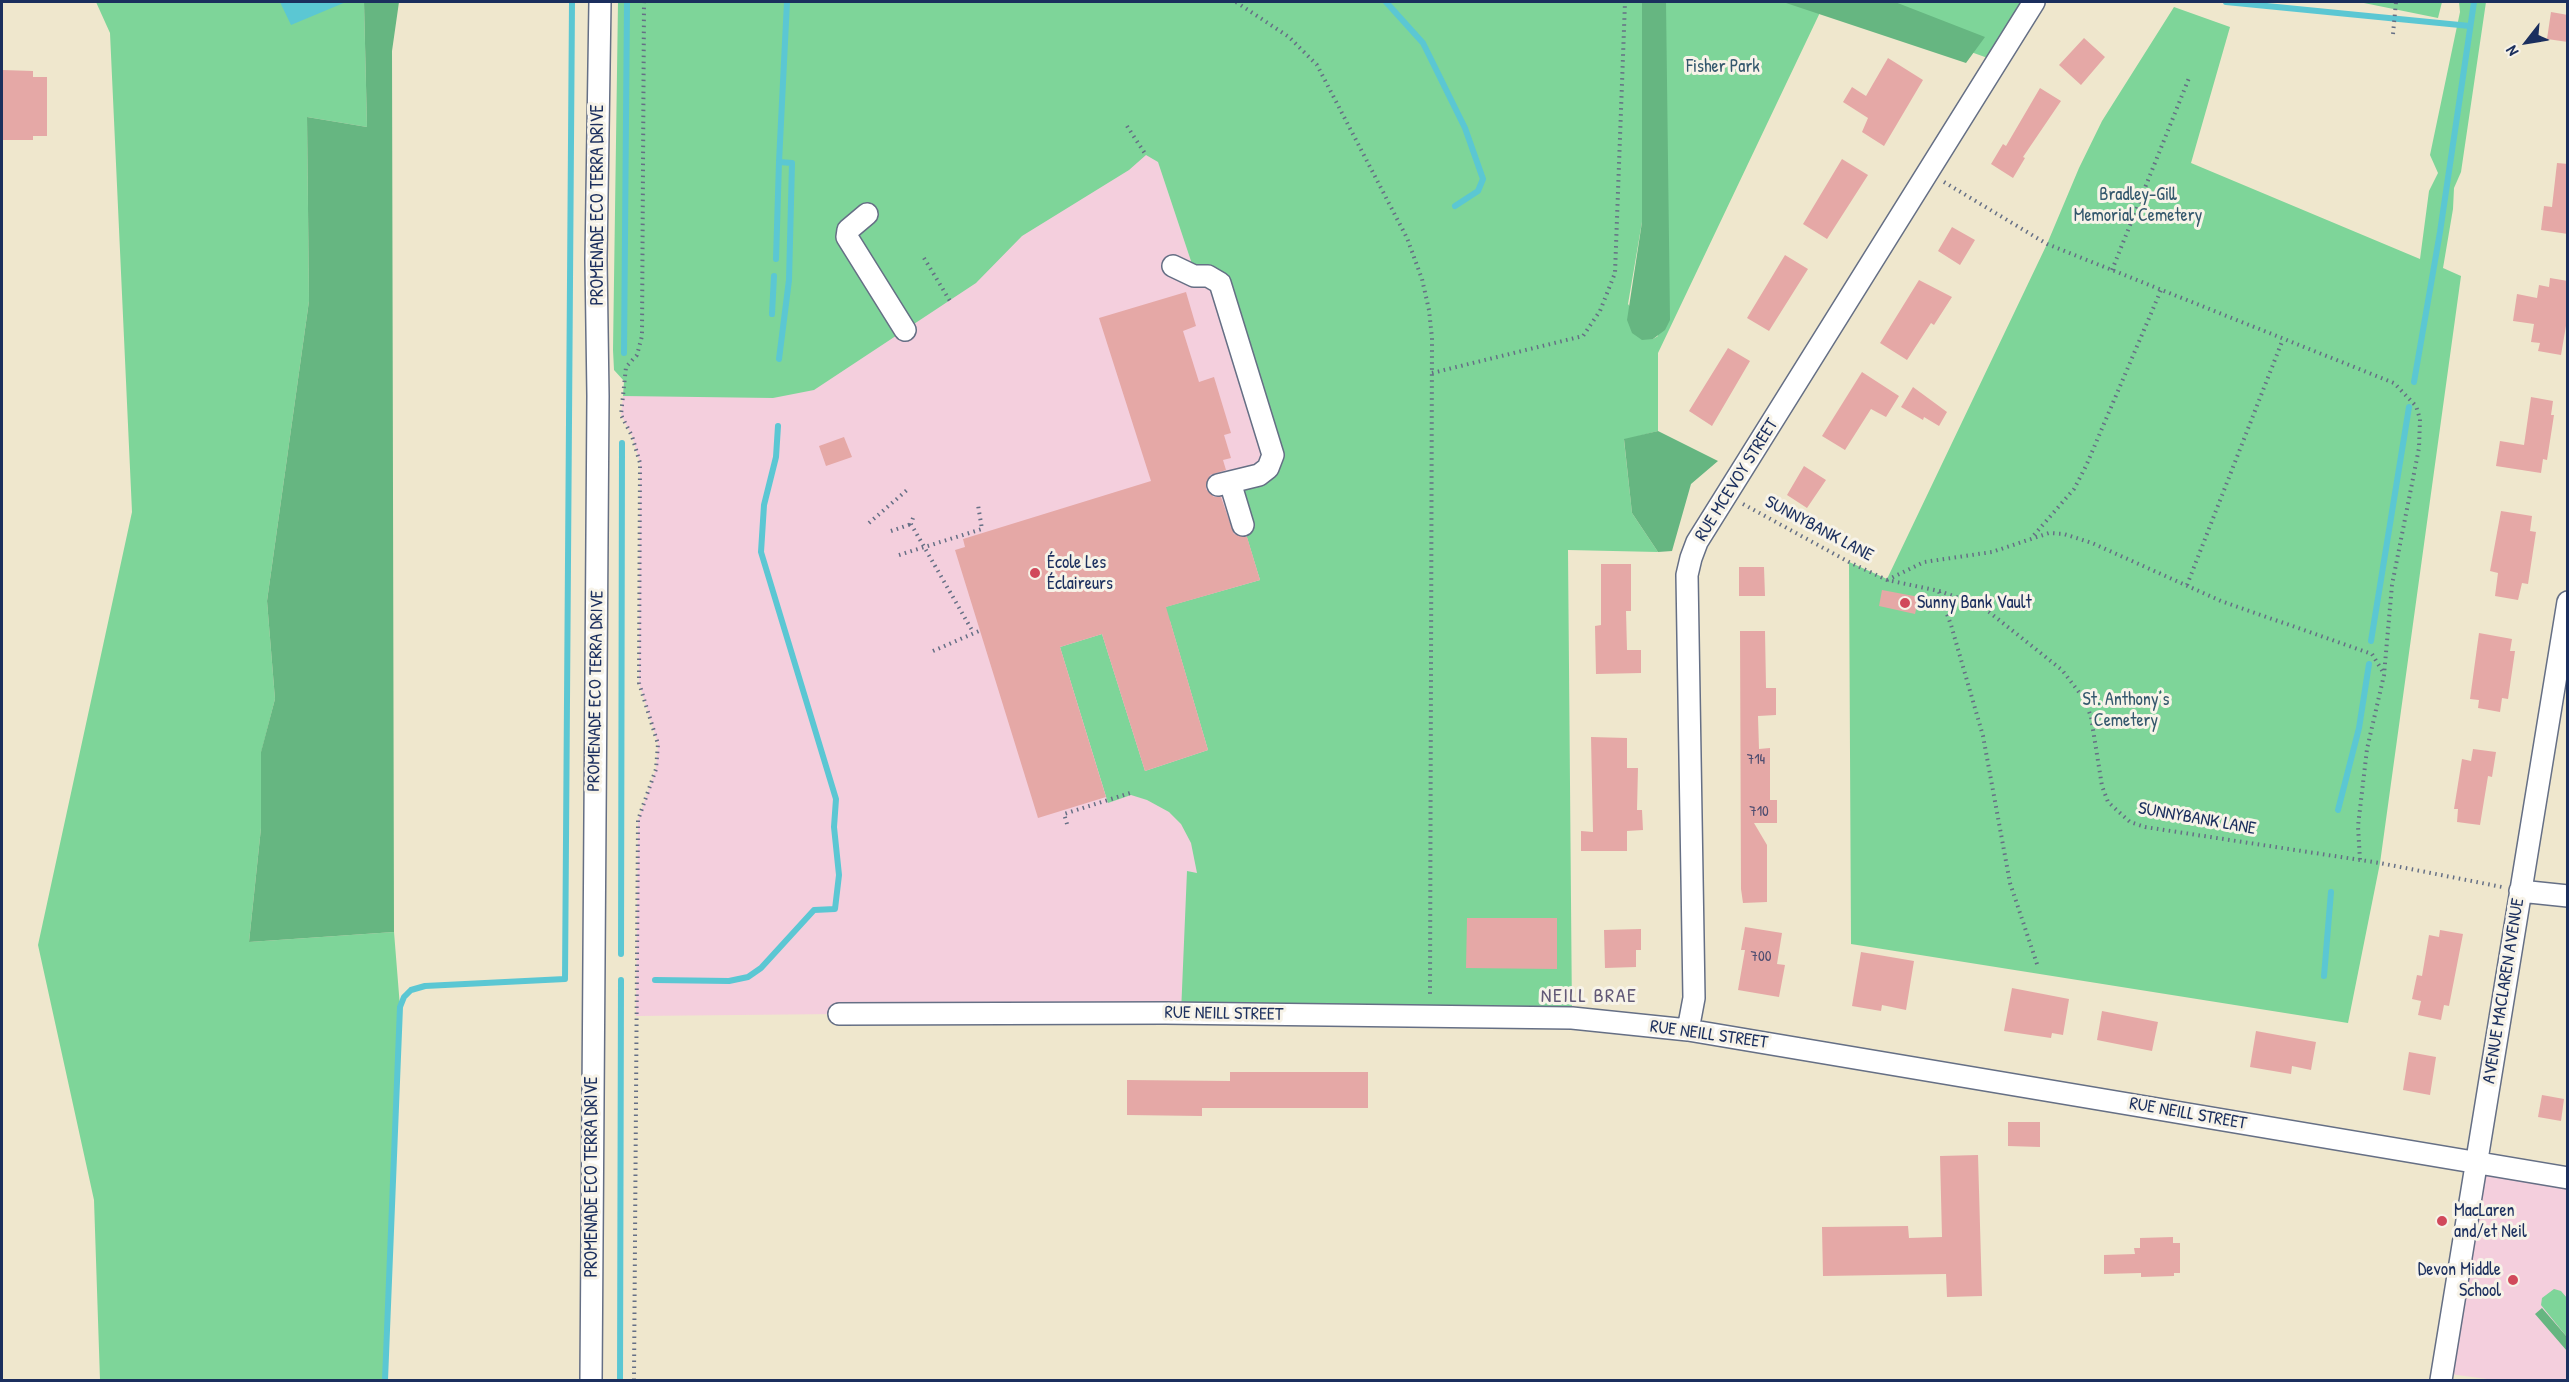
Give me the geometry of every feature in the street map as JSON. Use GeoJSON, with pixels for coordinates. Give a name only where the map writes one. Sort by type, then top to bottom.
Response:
{"type":"FeatureCollection","features":[{"type":"Feature","properties":{"kind":"street","name":"PROMENADE ECO TERRA DRIVE"},"geometry":{"type":"LineString","coordinates":[[591,1380],[598,407],[596,260],[600,2]]}},
{"type":"Feature","properties":{"kind":"street","name":"RUE MCEVOY STREET"},"geometry":{"type":"LineString","coordinates":[[1688,1029],[1694,998],[1687,576],[1697,542],[2034,2]]}},
{"type":"Feature","properties":{"kind":"street"},"geometry":{"type":"LineString","coordinates":[[867,214],[848,230],[847,237],[905,330]]}},
{"type":"Feature","properties":{"kind":"street"},"geometry":{"type":"LineString","coordinates":[[1173,266],[1194,276],[1215,278],[1220,283],[1273,455],[1268,468],[1259,475],[1224,483],[1244,525]]}},
{"type":"Feature","properties":{"kind":"street","name":"AVENUE MACLAREN AVENUE"},"geometry":{"type":"LineString","coordinates":[[2441,1380],[2568,602]]}},
{"type":"Feature","properties":{"kind":"street"},"geometry":{"type":"LineString","coordinates":[[2520,891],[2568,896]]}},
{"type":"Feature","properties":{"kind":"street","name":"RUE NEILL STREET"},"geometry":{"type":"LineString","coordinates":[[839,1014],[1164,1013],[1572,1018],[1688,1029],[2568,1178]]}},
{"type":"Feature","properties":{"kind":"path"},"geometry":{"type":"LineString","coordinates":[[634,1380],[638,820],[656,769],[658,744],[639,683],[640,463],[632,436],[621,415],[626,367],[637,354],[642,336],[644,2]]}},
{"type":"Feature","properties":{"kind":"path"},"geometry":{"type":"LineString","coordinates":[[1236,2],[1289,37],[1317,65],[1407,238],[1422,279],[1432,338],[1430,1017]]}},
{"type":"Feature","properties":{"kind":"path"},"geometry":{"type":"LineString","coordinates":[[1432,373],[1583,336],[1600,311],[1616,273],[1625,2]]}},
{"type":"Feature","properties":{"kind":"path"},"geometry":{"type":"LineString","coordinates":[[2393,34],[2396,2]]}},
{"type":"Feature","properties":{"kind":"path"},"geometry":{"type":"LineString","coordinates":[[2112,270],[2189,78]]}},
{"type":"Feature","properties":{"kind":"path"},"geometry":{"type":"LineString","coordinates":[[1127,126],[1146,155]]}},
{"type":"Feature","properties":{"kind":"path"},"geometry":{"type":"LineString","coordinates":[[1928,171],[2047,244],[2394,383],[2416,406],[2420,418],[2419,448],[2392,585],[2384,675],[2367,749],[2358,826],[2360,860]]}},
{"type":"Feature","properties":{"kind":"path"},"geometry":{"type":"LineString","coordinates":[[924,258],[950,301]]}},
{"type":"Feature","properties":{"kind":"path"},"geometry":{"type":"LineString","coordinates":[[2034,536],[2074,489],[2086,466],[2161,290]]}},
{"type":"Feature","properties":{"kind":"path"},"geometry":{"type":"LineString","coordinates":[[2187,585],[2283,339]]}},
{"type":"Feature","properties":{"kind":"path"},"geometry":{"type":"LineString","coordinates":[[869,523],[907,490]]}},
{"type":"Feature","properties":{"kind":"path","name":"SUNNYBANK LANE"},"geometry":{"type":"LineString","coordinates":[[1727,495],[1849,562],[1887,580],[1939,591],[1973,603],[1989,612],[2062,670],[2085,700],[2091,717],[2102,786],[2108,802],[2130,822],[2145,827],[2360,860],[2520,891]]}},
{"type":"Feature","properties":{"kind":"path"},"geometry":{"type":"LineString","coordinates":[[899,555],[982,529],[978,505]]}},
{"type":"Feature","properties":{"kind":"path"},"geometry":{"type":"LineString","coordinates":[[913,518],[911,524],[973,632]]}},
{"type":"Feature","properties":{"kind":"path"},"geometry":{"type":"LineString","coordinates":[[891,531],[911,524]]}},
{"type":"Feature","properties":{"kind":"path"},"geometry":{"type":"LineString","coordinates":[[1887,580],[1924,562],[1992,552],[2034,536],[2049,533],[2077,537],[2259,616],[2372,654],[2381,666],[2384,675]]}},
{"type":"Feature","properties":{"kind":"path"},"geometry":{"type":"LineString","coordinates":[[1939,591],[1952,625],[1983,736],[2010,883],[2038,967]]}},
{"type":"Feature","properties":{"kind":"path"},"geometry":{"type":"LineString","coordinates":[[933,651],[966,639],[973,632],[979,631]]}},
{"type":"Feature","properties":{"kind":"path"},"geometry":{"type":"LineString","coordinates":[[1066,824],[1064,814],[1130,793]]}},
{"type":"Feature","properties":{"kind":"shaded area","name":"École Les Éclaireurs"},"geometry":{"type":"Polygon","coordinates":[[[1236,2],[1430,1017],[839,1014],[636,1016],[638,820],[656,769],[658,744],[639,683],[640,463],[632,436],[621,415],[626,367],[1236,2]]]}},
{"type":"Feature","properties":{"kind":"shaded area","name":"Devon Middle School"},"geometry":{"type":"Polygon","coordinates":[[[2477,1163],[2567,1178],[2567,1380],[2495,1380],[2442,1373],[2477,1163]]]}},
{"type":"Feature","properties":{"kind":"green space"},"geometry":{"type":"Polygon","coordinates":[[[96,2],[364,2],[367,127],[307,117],[309,301],[267,601],[275,699],[261,753],[261,828],[249,942],[394,932],[400,1007],[385,1380],[100,1380],[94,1200],[38,945],[132,512],[110,33],[96,2]]]}},
{"type":"Feature","properties":{"kind":"green space"},"geometry":{"type":"Polygon","coordinates":[[[364,2],[399,2],[392,51],[394,932],[249,942],[261,828],[261,752],[275,699],[267,601],[309,301],[307,117],[367,127],[364,2]]]}},
{"type":"Feature","properties":{"kind":"green space","name":"Fisher Park"},"geometry":{"type":"Polygon","coordinates":[[[618,2],[1642,2],[1642,222],[1628,304],[1653,339],[1658,336],[1657,2],[1825,2],[1658,353],[1658,431],[1624,440],[1632,513],[1658,552],[1568,550],[1572,1018],[1181,1013],[1187,871],[1197,873],[1191,843],[1181,824],[1169,812],[1147,800],[1131,795],[1108,803],[1060,647],[1102,634],[1145,771],[1208,750],[1170,621],[1158,609],[1260,580],[1230,482],[1268,468],[1226,295],[1193,267],[1158,162],[1146,155],[1129,170],[1022,236],[976,283],[814,390],[773,398],[623,396],[624,381],[614,370],[613,350],[618,2]]]}},
{"type":"Feature","properties":{"kind":"green space"},"geometry":{"type":"Polygon","coordinates":[[[1642,2],[1666,2],[1670,320],[1665,330],[1653,339],[1642,340],[1632,333],[1627,320],[1642,222],[1642,2]]]}},
{"type":"Feature","properties":{"kind":"green space"},"geometry":{"type":"Polygon","coordinates":[[[1783,2],[1895,2],[1985,37],[1966,63],[1783,2]]]}},
{"type":"Feature","properties":{"kind":"green space"},"geometry":{"type":"Polygon","coordinates":[[[1832,2],[2034,2],[1996,61],[1832,2]]]}},
{"type":"Feature","properties":{"kind":"green space"},"geometry":{"type":"Polygon","coordinates":[[[2359,2],[2442,2],[2438,18],[2359,2]]]}},
{"type":"Feature","properties":{"kind":"green space","name":"St. Anthony’s Cemetery"},"geometry":{"type":"Polygon","coordinates":[[[2459,2],[2486,2],[2461,172],[2454,188],[2453,209],[2443,268],[2461,276],[2380,863],[2348,1023],[1851,944],[1849,562],[1887,579],[2047,244],[2079,168],[2102,121],[2174,7],[2230,27],[2191,163],[2420,259],[2429,191],[2438,173],[2430,155],[2460,12],[2459,2]]]}},
{"type":"Feature","properties":{"kind":"green space"},"geometry":{"type":"Polygon","coordinates":[[[1658,431],[1718,461],[1691,484],[1672,551],[1658,552],[1632,513],[1624,439],[1658,431]]]}},
{"type":"Feature","properties":{"kind":"green space"},"geometry":{"type":"Polygon","coordinates":[[[2554,1289],[2561,1291],[2567,1298],[2567,1337],[2541,1305],[2542,1298],[2554,1289]]]}},
{"type":"Feature","properties":{"kind":"green space"},"geometry":{"type":"Polygon","coordinates":[[[2542,1308],[2567,1337],[2567,1351],[2535,1314],[2542,1308]]]}},
{"type":"Feature","properties":{"kind":"water"},"geometry":{"type":"Polygon","coordinates":[[[280,2],[346,2],[291,25],[280,2]]]}},
{"type":"Feature","properties":{"kind":"building"},"geometry":{"type":"Polygon","coordinates":[[[2551,12],[2568,15],[2568,42],[2547,39],[2551,12]]]}},
{"type":"Feature","properties":{"kind":"building"},"geometry":{"type":"Polygon","coordinates":[[[2084,38],[2105,57],[2081,85],[2059,65],[2084,38]]]}},
{"type":"Feature","properties":{"kind":"building"},"geometry":{"type":"Polygon","coordinates":[[[1888,58],[1923,80],[1884,146],[1862,132],[1868,118],[1843,102],[1852,87],[1866,96],[1888,58]]]}},
{"type":"Feature","properties":{"kind":"building"},"geometry":{"type":"Polygon","coordinates":[[[2,70],[33,71],[33,77],[47,77],[47,136],[33,136],[33,140],[2,140],[2,70]]]}},
{"type":"Feature","properties":{"kind":"building"},"geometry":{"type":"Polygon","coordinates":[[[2040,88],[2061,101],[2023,157],[2025,158],[2013,178],[1991,164],[2003,144],[2006,146],[2040,88]]]}},
{"type":"Feature","properties":{"kind":"building"},"geometry":{"type":"Polygon","coordinates":[[[1842,159],[1868,175],[1827,239],[1803,224],[1842,159]]]}},
{"type":"Feature","properties":{"kind":"building"},"geometry":{"type":"Polygon","coordinates":[[[2557,163],[2568,164],[2568,234],[2541,230],[2544,206],[2552,207],[2557,163]]]}},
{"type":"Feature","properties":{"kind":"building"},"geometry":{"type":"Polygon","coordinates":[[[1952,227],[1975,240],[1960,265],[1938,251],[1952,227]]]}},
{"type":"Feature","properties":{"kind":"building"},"geometry":{"type":"Polygon","coordinates":[[[1785,255],[1808,269],[1769,331],[1747,318],[1785,255]]]}},
{"type":"Feature","properties":{"kind":"building"},"geometry":{"type":"Polygon","coordinates":[[[2550,278],[2568,281],[2568,314],[2561,355],[2538,351],[2540,343],[2531,342],[2534,324],[2513,321],[2517,294],[2537,298],[2539,285],[2549,287],[2550,278]]]}},
{"type":"Feature","properties":{"kind":"building"},"geometry":{"type":"Polygon","coordinates":[[[1919,280],[1952,297],[1934,325],[1931,323],[1907,360],[1880,343],[1919,280]]]}},
{"type":"Feature","properties":{"kind":"building","name":"École Les Éclaireurs"},"geometry":{"type":"Polygon","coordinates":[[[1186,292],[1196,326],[1183,331],[1199,382],[1214,377],[1231,433],[1224,435],[1231,458],[1223,460],[1226,470],[1210,475],[1206,489],[1214,497],[1221,497],[1234,534],[1247,537],[1260,580],[1166,607],[1208,750],[1145,771],[1102,634],[1060,647],[1106,797],[1038,818],[955,550],[965,547],[963,539],[1151,481],[1099,318],[1186,292]]]}},
{"type":"Feature","properties":{"kind":"building"},"geometry":{"type":"Polygon","coordinates":[[[1728,348],[1750,361],[1712,426],[1689,411],[1728,348]]]}},
{"type":"Feature","properties":{"kind":"building"},"geometry":{"type":"Polygon","coordinates":[[[1862,372],[1899,396],[1886,417],[1871,409],[1845,450],[1822,436],[1862,372]]]}},
{"type":"Feature","properties":{"kind":"building"},"geometry":{"type":"Polygon","coordinates":[[[1913,387],[1947,412],[1939,426],[1901,407],[1913,387]]]}},
{"type":"Feature","properties":{"kind":"building"},"geometry":{"type":"Polygon","coordinates":[[[2531,397],[2553,401],[2551,415],[2554,415],[2547,460],[2543,459],[2541,473],[2496,466],[2500,441],[2524,445],[2531,397]]]}},
{"type":"Feature","properties":{"kind":"building"},"geometry":{"type":"Polygon","coordinates":[[[844,437],[852,457],[826,466],[819,446],[844,437]]]}},
{"type":"Feature","properties":{"kind":"building"},"geometry":{"type":"Polygon","coordinates":[[[1804,466],[1826,480],[1807,508],[1787,495],[1804,466]]]}},
{"type":"Feature","properties":{"kind":"building"},"geometry":{"type":"Polygon","coordinates":[[[2501,511],[2532,516],[2530,531],[2536,532],[2528,584],[2522,583],[2518,600],[2495,596],[2498,573],[2490,571],[2501,511]]]}},
{"type":"Feature","properties":{"kind":"building"},"geometry":{"type":"Polygon","coordinates":[[[1601,564],[1631,564],[1631,611],[1626,611],[1627,650],[1641,650],[1641,673],[1596,674],[1595,626],[1601,625],[1601,564]]]}},
{"type":"Feature","properties":{"kind":"building"},"geometry":{"type":"Polygon","coordinates":[[[1739,567],[1764,567],[1765,596],[1739,596],[1739,567]]]}},
{"type":"Feature","properties":{"kind":"building","name":"Sunny Bank Vault"},"geometry":{"type":"Polygon","coordinates":[[[1882,590],[1919,597],[1915,614],[1879,606],[1882,590]]]}},
{"type":"Feature","properties":{"kind":"building"},"geometry":{"type":"Polygon","coordinates":[[[1740,631],[1765,631],[1766,688],[1776,688],[1776,715],[1758,716],[1759,749],[1770,748],[1770,800],[1777,800],[1777,823],[1754,823],[1767,845],[1767,902],[1743,903],[1741,889],[1740,631]]]}},
{"type":"Feature","properties":{"kind":"building"},"geometry":{"type":"Polygon","coordinates":[[[2479,633],[2512,639],[2510,651],[2515,651],[2508,699],[2502,698],[2500,712],[2478,708],[2479,700],[2470,699],[2479,633]]]}},
{"type":"Feature","properties":{"kind":"building"},"geometry":{"type":"Polygon","coordinates":[[[1591,737],[1627,738],[1627,768],[1638,768],[1637,810],[1642,810],[1643,830],[1627,831],[1627,851],[1581,851],[1581,831],[1593,832],[1591,737]]]}},
{"type":"Feature","properties":{"kind":"building"},"geometry":{"type":"Polygon","coordinates":[[[2473,749],[2496,752],[2492,777],[2488,776],[2480,825],[2457,822],[2458,809],[2454,809],[2462,759],[2471,761],[2473,749]]]}},
{"type":"Feature","properties":{"kind":"building"},"geometry":{"type":"Polygon","coordinates":[[[1467,918],[1557,918],[1557,969],[1466,968],[1467,918]]]}},
{"type":"Feature","properties":{"kind":"building"},"geometry":{"type":"Polygon","coordinates":[[[1745,927],[1782,933],[1777,964],[1785,965],[1779,997],[1738,990],[1745,950],[1741,950],[1745,927]]]}},
{"type":"Feature","properties":{"kind":"building"},"geometry":{"type":"Polygon","coordinates":[[[1641,929],[1641,950],[1636,950],[1636,967],[1605,968],[1604,930],[1641,929]]]}},
{"type":"Feature","properties":{"kind":"building"},"geometry":{"type":"Polygon","coordinates":[[[2440,930],[2463,934],[2449,1006],[2444,1005],[2441,1020],[2418,1015],[2421,1001],[2412,999],[2417,975],[2422,976],[2429,935],[2439,937],[2440,930]]]}},
{"type":"Feature","properties":{"kind":"building"},"geometry":{"type":"Polygon","coordinates":[[[1861,952],[1914,961],[1906,1010],[1882,1005],[1881,1011],[1852,1006],[1861,952]]]}},
{"type":"Feature","properties":{"kind":"building"},"geometry":{"type":"Polygon","coordinates":[[[2012,988],[2069,999],[2063,1035],[2052,1033],[2051,1038],[2004,1031],[2012,988]]]}},
{"type":"Feature","properties":{"kind":"building"},"geometry":{"type":"Polygon","coordinates":[[[2102,1011],[2158,1022],[2152,1051],[2097,1040],[2102,1011]]]}},
{"type":"Feature","properties":{"kind":"building"},"geometry":{"type":"Polygon","coordinates":[[[2256,1031],[2316,1042],[2311,1070],[2292,1066],[2291,1074],[2250,1067],[2256,1031]]]}},
{"type":"Feature","properties":{"kind":"building"},"geometry":{"type":"Polygon","coordinates":[[[2409,1052],[2436,1057],[2430,1095],[2403,1090],[2409,1052]]]}},
{"type":"Feature","properties":{"kind":"building"},"geometry":{"type":"Polygon","coordinates":[[[1230,1072],[1368,1072],[1368,1108],[1202,1108],[1202,1116],[1127,1115],[1127,1080],[1230,1081],[1230,1072]]]}},
{"type":"Feature","properties":{"kind":"building"},"geometry":{"type":"Polygon","coordinates":[[[2542,1095],[2564,1099],[2561,1121],[2538,1117],[2542,1095]]]}},
{"type":"Feature","properties":{"kind":"building"},"geometry":{"type":"Polygon","coordinates":[[[2008,1122],[2040,1122],[2040,1147],[2008,1146],[2008,1122]]]}},
{"type":"Feature","properties":{"kind":"building"},"geometry":{"type":"Polygon","coordinates":[[[1978,1155],[1982,1296],[1947,1297],[1946,1274],[1823,1276],[1822,1227],[1908,1226],[1909,1238],[1942,1237],[1940,1156],[1978,1155]]]}},
{"type":"Feature","properties":{"kind":"building"},"geometry":{"type":"Polygon","coordinates":[[[2173,1237],[2173,1243],[2180,1243],[2180,1273],[2174,1273],[2174,1276],[2141,1277],[2141,1273],[2104,1274],[2104,1255],[2135,1254],[2134,1248],[2140,1248],[2140,1238],[2173,1237]]]}},
{"type":"Feature","properties":{"kind":"waterway"},"geometry":{"type":"LineString","coordinates":[[385,1380],[400,1007],[404,997],[411,990],[425,986],[565,979],[572,2]]}},
{"type":"Feature","properties":{"kind":"waterway"},"geometry":{"type":"LineString","coordinates":[[624,353],[627,2]]}},
{"type":"Feature","properties":{"kind":"waterway"},"geometry":{"type":"LineString","coordinates":[[779,359],[789,280],[792,163],[779,162],[787,2]]}},
{"type":"Feature","properties":{"kind":"waterway"},"geometry":{"type":"LineString","coordinates":[[1386,2],[1423,43],[1465,128],[1483,179],[1478,191],[1455,206]]}},
{"type":"Feature","properties":{"kind":"waterway"},"geometry":{"type":"LineString","coordinates":[[2226,2],[2470,26]]}},
{"type":"Feature","properties":{"kind":"waterway"},"geometry":{"type":"LineString","coordinates":[[2414,382],[2440,232],[2474,2]]}},
{"type":"Feature","properties":{"kind":"waterway"},"geometry":{"type":"LineString","coordinates":[[776,259],[779,162]]}},
{"type":"Feature","properties":{"kind":"waterway"},"geometry":{"type":"LineString","coordinates":[[772,314],[774,276]]}},
{"type":"Feature","properties":{"kind":"waterway"},"geometry":{"type":"LineString","coordinates":[[2371,641],[2409,407]]}},
{"type":"Feature","properties":{"kind":"waterway"},"geometry":{"type":"LineString","coordinates":[[655,980],[729,981],[748,977],[761,968],[814,910],[835,909],[839,875],[834,827],[836,799],[761,552],[764,505],[776,457],[778,426]]}},
{"type":"Feature","properties":{"kind":"waterway"},"geometry":{"type":"LineString","coordinates":[[621,954],[622,443]]}},
{"type":"Feature","properties":{"kind":"waterway"},"geometry":{"type":"LineString","coordinates":[[2338,810],[2359,728],[2369,664]]}},
{"type":"Feature","properties":{"kind":"waterway"},"geometry":{"type":"LineString","coordinates":[[2324,976],[2331,892]]}},
{"type":"Feature","properties":{"kind":"waterway"},"geometry":{"type":"LineString","coordinates":[[620,1380],[621,980]]}},
{"type":"Feature","properties":{"kind":"place","name":"École Les Éclaireurs"},"geometry":{"type":"Point","coordinates":[1035,573]}},
{"type":"Feature","properties":{"kind":"place","name":"Sunny Bank Vault"},"geometry":{"type":"Point","coordinates":[1905,603]}},
{"type":"Feature","properties":{"kind":"place","name":"MacLaren and/et Neil"},"geometry":{"type":"Point","coordinates":[2442,1221]}},
{"type":"Feature","properties":{"kind":"place","name":"Devon Middle School"},"geometry":{"type":"Point","coordinates":[2513,1280]}},
{"type":"Feature","properties":{"kind":"district","name":"NEILL BRAE"},"geometry":{"type":"Point","coordinates":[1589,997]}},
{"type":"Feature","properties":{"kind":"park label","name":"Bradley-Gill Memorial Cemetery"},"geometry":{"type":"Point","coordinates":[2138,205]}}]}
